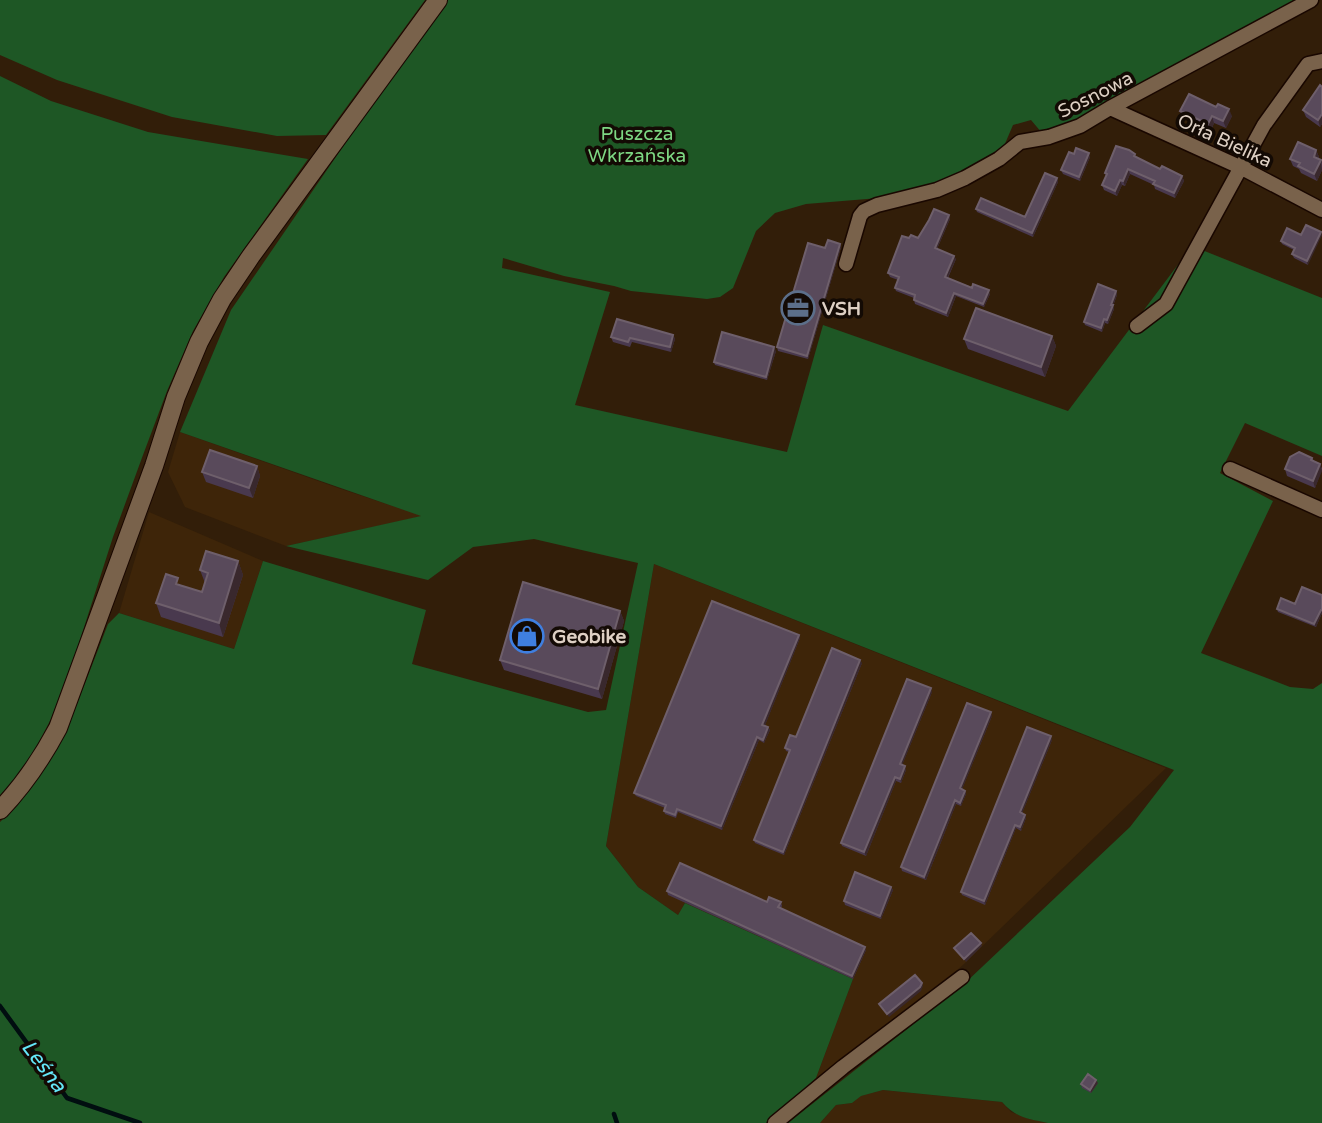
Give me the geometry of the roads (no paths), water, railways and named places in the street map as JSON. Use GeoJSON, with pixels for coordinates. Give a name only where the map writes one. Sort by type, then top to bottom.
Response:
{"type":"FeatureCollection","features":[{"type":"Feature","properties":{"kind":"street"},"geometry":{"type":"LineString","coordinates":[[0,810],[30,776],[58,728],[145,491],[176,397],[199,342],[222,299],[438,0]]}},
{"type":"Feature","properties":{"kind":"street","name":"Sosnowa"},"geometry":{"type":"LineString","coordinates":[[846,264],[860,216],[864,211],[877,205],[937,190],[999,159],[1020,142],[1049,137],[1080,126],[1311,0]]}},
{"type":"Feature","properties":{"kind":"street"},"geometry":{"type":"LineString","coordinates":[[1137,326],[1166,304],[1264,125],[1308,64],[1322,61]]}},
{"type":"Feature","properties":{"kind":"street","name":"Orła Bielika"},"geometry":{"type":"LineString","coordinates":[[1111,108],[1242,168],[1322,210]]}},
{"type":"Feature","properties":{"kind":"street"},"geometry":{"type":"LineString","coordinates":[[1230,469],[1322,510]]}},
{"type":"Feature","properties":{"kind":"street"},"geometry":{"type":"LineString","coordinates":[[775,1123],[835,1073],[962,977]]}},
{"type":"Feature","properties":{"kind":"waterway","name":"Leśna"},"geometry":{"type":"LineString","coordinates":[[0,1006],[67,1098],[140,1123]]}},
{"type":"Feature","properties":{"kind":"waterway"},"geometry":{"type":"LineString","coordinates":[[614,1114],[617,1123]]}},
{"type":"Feature","properties":{"kind":"place","name":"VSH"},"geometry":{"type":"Point","coordinates":[798,308]}},
{"type":"Feature","properties":{"kind":"place","name":"Geobike"},"geometry":{"type":"Point","coordinates":[527,636]}},
{"type":"Feature","properties":{"kind":"park label","name":"Puszcza Wkrzańska"},"geometry":{"type":"Point","coordinates":[637,144]}}]}
